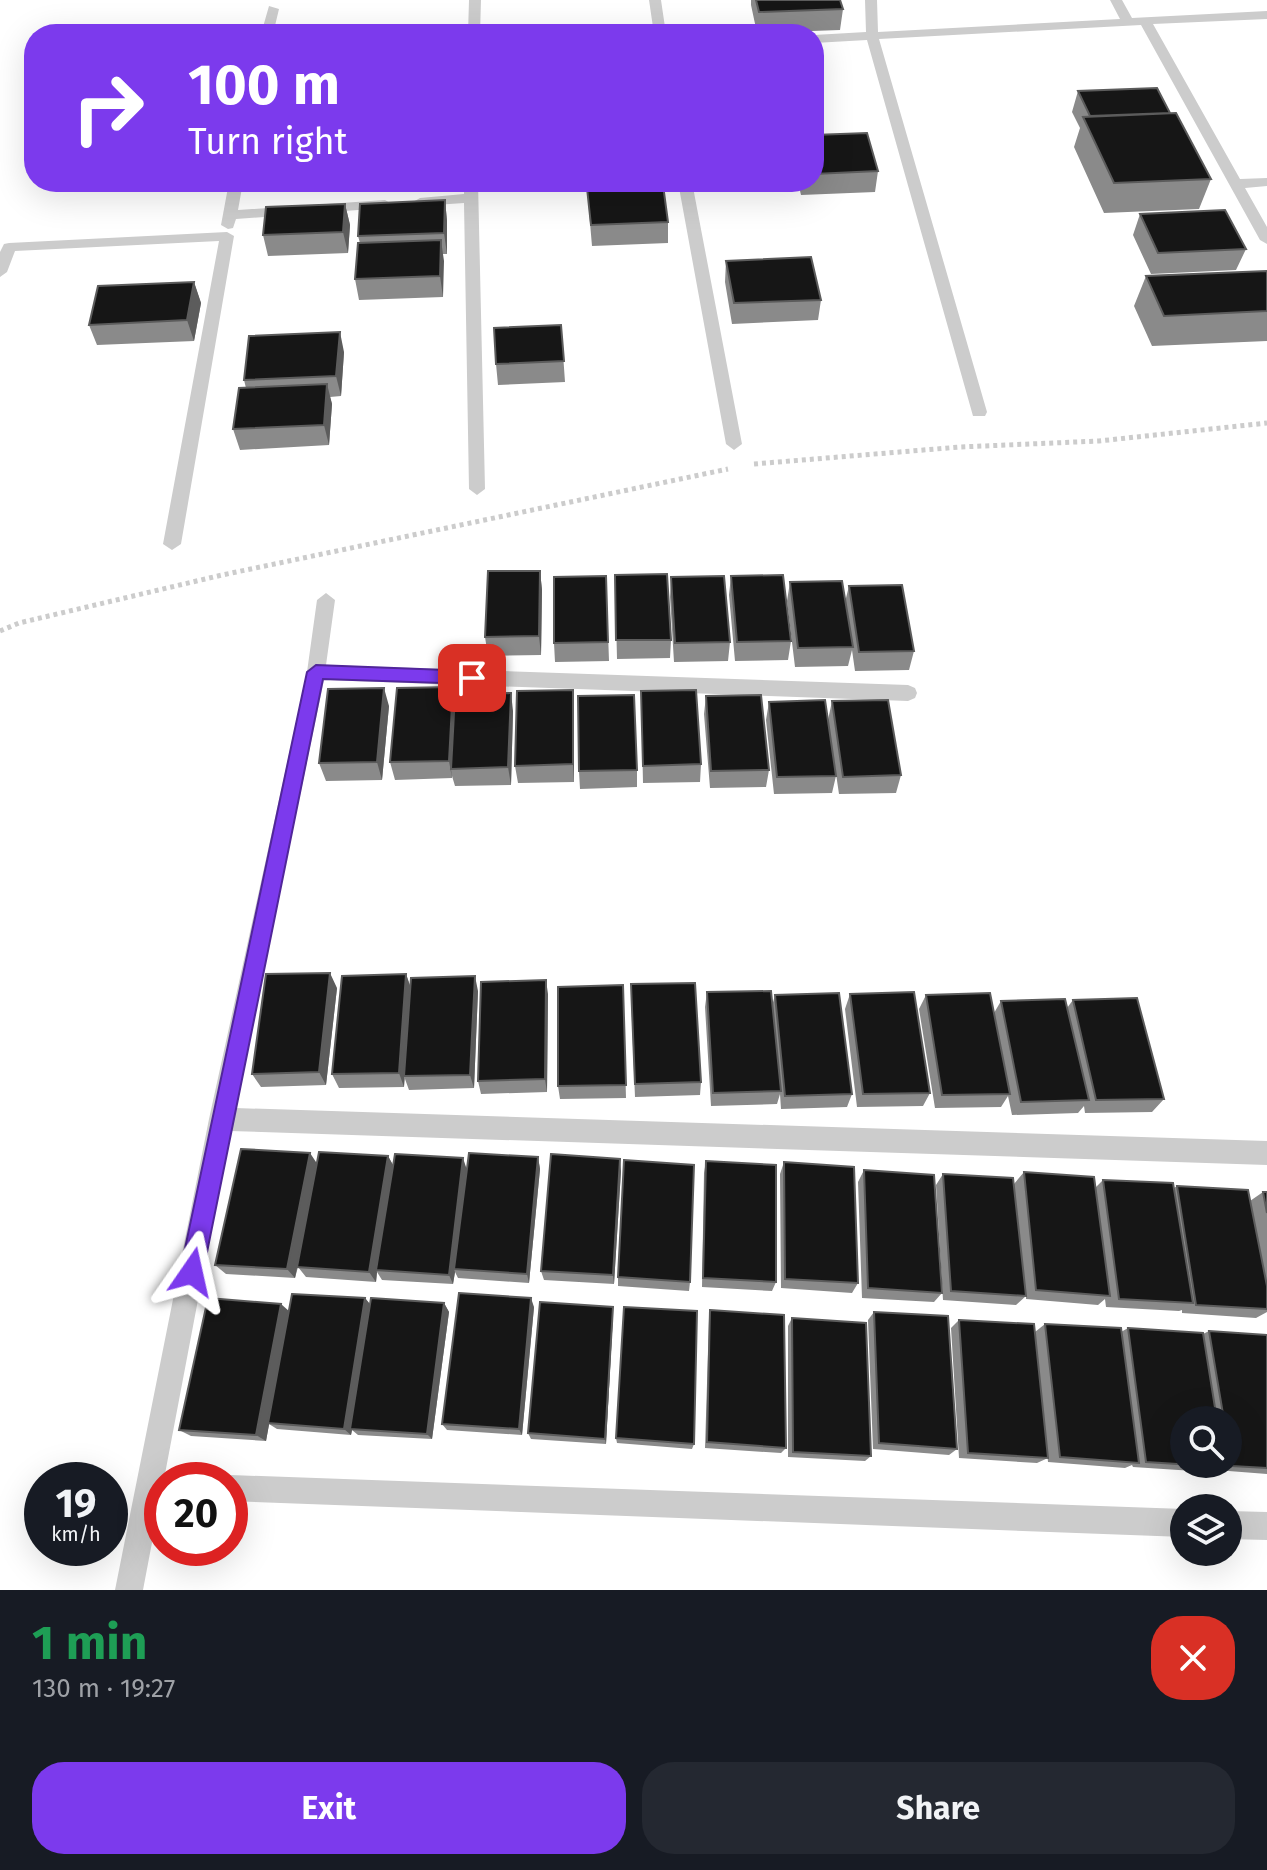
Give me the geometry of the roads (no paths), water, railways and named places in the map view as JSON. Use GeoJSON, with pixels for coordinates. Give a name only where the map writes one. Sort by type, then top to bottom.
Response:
{"type":"FeatureCollection","features":[{"type":"Feature","properties":{"kind":"lane"},"geometry":{"type":"LineString","coordinates":[[474,24],[475,0]]}},
{"type":"Feature","properties":{"kind":"lane"},"geometry":{"type":"LineString","coordinates":[[655,0],[659,24]]}},
{"type":"Feature","properties":{"kind":"lane"},"geometry":{"type":"LineString","coordinates":[[871,0],[872,35],[979,412]]}},
{"type":"Feature","properties":{"kind":"lane"},"geometry":{"type":"LineString","coordinates":[[1116,0],[1128,22]]}},
{"type":"Feature","properties":{"kind":"lane"},"geometry":{"type":"LineString","coordinates":[[269,24],[273,9]]}},
{"type":"Feature","properties":{"kind":"lane"},"geometry":{"type":"LineString","coordinates":[[824,38],[1267,15]]}},
{"type":"Feature","properties":{"kind":"lane"},"geometry":{"type":"LineString","coordinates":[[1146,23],[1267,240]]}},
{"type":"Feature","properties":{"kind":"lane"},"geometry":{"type":"LineString","coordinates":[[1235,184],[1267,182]]}},
{"type":"Feature","properties":{"kind":"lane"},"geometry":{"type":"LineString","coordinates":[[172,544],[234,192]]}},
{"type":"Feature","properties":{"kind":"lane"},"geometry":{"type":"LineString","coordinates":[[229,215],[403,203],[461,192]]}},
{"type":"Feature","properties":{"kind":"lane"},"geometry":{"type":"LineString","coordinates":[[471,192],[477,489]]}},
{"type":"Feature","properties":{"kind":"lane"},"geometry":{"type":"LineString","coordinates":[[687,192],[734,444]]}},
{"type":"Feature","properties":{"kind":"lane"},"geometry":{"type":"LineString","coordinates":[[0,272],[4,247],[227,236]]}},
{"type":"Feature","properties":{"kind":"lane"},"geometry":{"type":"LineString","coordinates":[[160,1462],[221,1119],[316,672],[326,600]]}},
{"type":"Feature","properties":{"kind":"lane"},"geometry":{"type":"LineString","coordinates":[[316,672],[908,693]]}},
{"type":"Feature","properties":{"kind":"lane"},"geometry":{"type":"LineString","coordinates":[[221,1119],[1267,1153]]}},
{"type":"Feature","properties":{"kind":"lane"},"geometry":{"type":"LineString","coordinates":[[248,1489],[1170,1522]]}},
{"type":"Feature","properties":{"kind":"lane"},"geometry":{"type":"LineString","coordinates":[[1242,1525],[1267,1526]]}},
{"type":"Feature","properties":{"kind":"lane"},"geometry":{"type":"LineString","coordinates":[[129,1590],[144,1532]]}}]}
